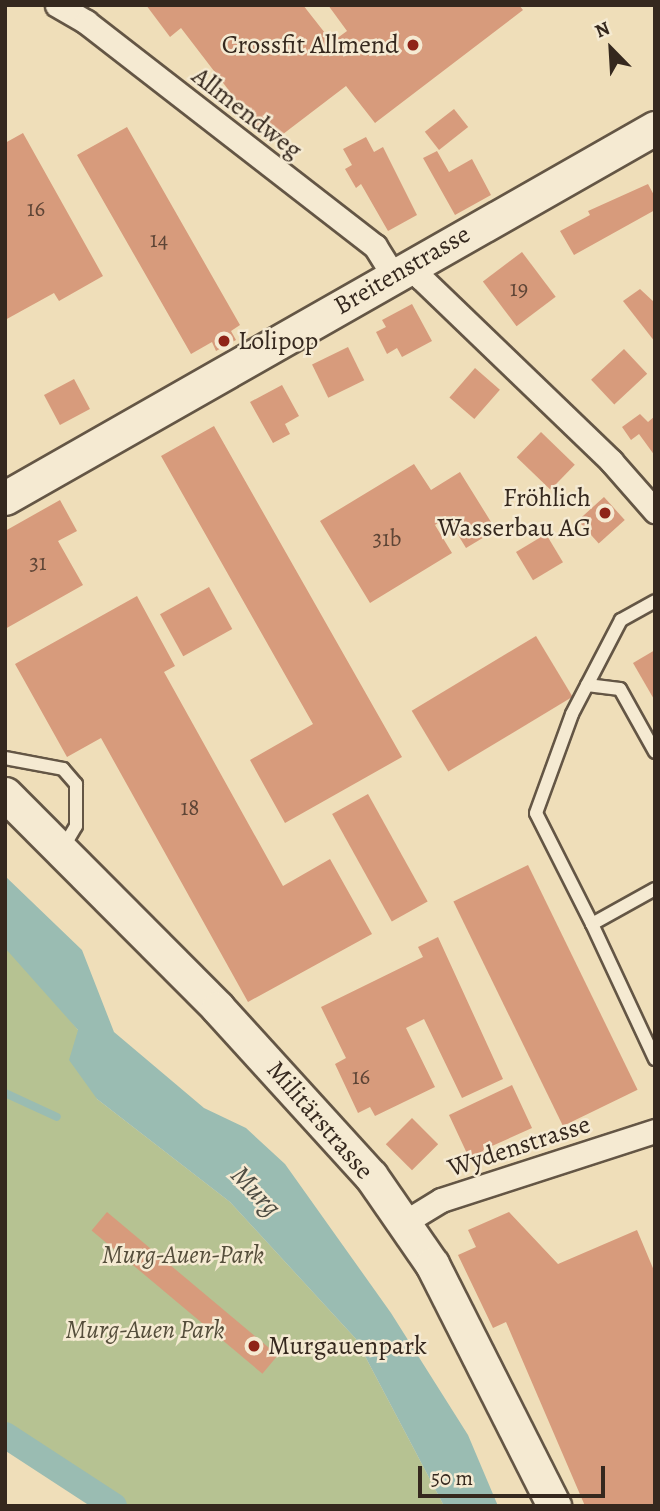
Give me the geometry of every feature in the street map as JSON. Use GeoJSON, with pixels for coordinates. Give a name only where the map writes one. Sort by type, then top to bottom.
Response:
{"type":"FeatureCollection","features":[{"type":"Feature","properties":{"kind":"street","name":"Allmendweg"},"geometry":{"type":"LineString","coordinates":[[57,5],[86,22],[402,269],[421,278],[611,461],[655,511]]}},
{"type":"Feature","properties":{"kind":"street","name":"Breitenstrasse"},"geometry":{"type":"LineString","coordinates":[[5,498],[402,269],[655,128]]}},
{"type":"Feature","properties":{"kind":"street","name":"Militärstrasse"},"geometry":{"type":"LineString","coordinates":[[5,794],[63,848],[320,1115],[405,1222],[482,1357],[554,1506]]}},
{"type":"Feature","properties":{"kind":"street","name":"Wydenstrasse"},"geometry":{"type":"LineString","coordinates":[[405,1222],[441,1200],[655,1131]]}},
{"type":"Feature","properties":{"kind":"lane"},"geometry":{"type":"LineString","coordinates":[[655,601],[621,620],[587,685],[536,813],[655,1059]]}},
{"type":"Feature","properties":{"kind":"lane"},"geometry":{"type":"LineString","coordinates":[[587,685],[620,689],[655,752]]}},
{"type":"Feature","properties":{"kind":"lane"},"geometry":{"type":"LineString","coordinates":[[5,758],[54,766],[76,783],[76,826],[63,848]]}},
{"type":"Feature","properties":{"kind":"lane"},"geometry":{"type":"LineString","coordinates":[[592,924],[655,890]]}},
{"type":"Feature","properties":{"kind":"green space","name":"Murg-Auen Park"},"geometry":{"type":"Polygon","coordinates":[[[5,911],[46,990],[78,1030],[97,1099],[230,1202],[356,1339],[444,1506],[111,1506],[5,1435],[5,911]]]}},
{"type":"Feature","properties":{"kind":"water","name":"Murg"},"geometry":{"type":"Polygon","coordinates":[[[5,876],[82,950],[114,1032],[204,1108],[246,1128],[285,1164],[391,1313],[468,1435],[498,1506],[444,1506],[356,1339],[230,1202],[97,1099],[69,1060],[78,1030],[5,948],[5,876]]]}},
{"type":"Feature","properties":{"kind":"building"},"geometry":{"type":"Polygon","coordinates":[[[146,5],[303,5],[332,42],[347,31],[328,5],[519,5],[523,10],[375,123],[346,86],[270,144],[181,28],[170,37],[146,5]]]}},
{"type":"Feature","properties":{"kind":"building"},"geometry":{"type":"Polygon","coordinates":[[[454,109],[468,127],[439,150],[425,132],[454,109]]]}},
{"type":"Feature","properties":{"kind":"building"},"geometry":{"type":"Polygon","coordinates":[[[127,127],[240,325],[231,331],[236,340],[216,351],[212,342],[191,354],[77,155],[127,127]]]}},
{"type":"Feature","properties":{"kind":"building"},"geometry":{"type":"Polygon","coordinates":[[[23,133],[103,276],[59,301],[54,293],[5,320],[5,143],[23,133]]]}},
{"type":"Feature","properties":{"kind":"building"},"geometry":{"type":"Polygon","coordinates":[[[366,137],[374,152],[383,147],[417,215],[388,231],[361,184],[356,188],[345,169],[352,165],[343,149],[366,137]]]}},
{"type":"Feature","properties":{"kind":"building"},"geometry":{"type":"Polygon","coordinates":[[[437,151],[449,172],[472,159],[491,195],[455,215],[423,158],[437,151]]]}},
{"type":"Feature","properties":{"kind":"building"},"geometry":{"type":"Polygon","coordinates":[[[648,184],[655,197],[655,210],[574,255],[560,231],[590,215],[588,211],[648,184]]]}},
{"type":"Feature","properties":{"kind":"building"},"geometry":{"type":"Polygon","coordinates":[[[522,252],[556,297],[517,326],[483,281],[522,252]]]}},
{"type":"Feature","properties":{"kind":"building"},"geometry":{"type":"Polygon","coordinates":[[[640,289],[655,303],[655,342],[623,301],[640,289]]]}},
{"type":"Feature","properties":{"kind":"building"},"geometry":{"type":"Polygon","coordinates":[[[412,304],[432,341],[402,357],[397,348],[387,354],[376,332],[386,327],[382,320],[412,304]]]}},
{"type":"Feature","properties":{"kind":"building"},"geometry":{"type":"Polygon","coordinates":[[[348,347],[364,380],[328,398],[312,365],[348,347]]]}},
{"type":"Feature","properties":{"kind":"building"},"geometry":{"type":"Polygon","coordinates":[[[624,349],[647,374],[614,405],[591,380],[624,349]]]}},
{"type":"Feature","properties":{"kind":"building"},"geometry":{"type":"Polygon","coordinates":[[[475,368],[500,390],[474,419],[449,397],[475,368]]]}},
{"type":"Feature","properties":{"kind":"building"},"geometry":{"type":"Polygon","coordinates":[[[74,379],[90,409],[60,425],[44,395],[74,379]]]}},
{"type":"Feature","properties":{"kind":"building"},"geometry":{"type":"Polygon","coordinates":[[[282,385],[299,416],[285,424],[290,434],[273,443],[250,402],[282,385]]]}},
{"type":"Feature","properties":{"kind":"building"},"geometry":{"type":"Polygon","coordinates":[[[640,414],[648,422],[655,416],[655,456],[639,434],[631,440],[622,427],[640,414]]]}},
{"type":"Feature","properties":{"kind":"building"},"geometry":{"type":"Polygon","coordinates":[[[214,426],[402,757],[285,823],[250,760],[313,724],[161,456],[214,426]]]}},
{"type":"Feature","properties":{"kind":"building"},"geometry":{"type":"Polygon","coordinates":[[[541,432],[575,465],[550,490],[517,457],[541,432]]]}},
{"type":"Feature","properties":{"kind":"building"},"geometry":{"type":"Polygon","coordinates":[[[414,464],[431,490],[460,472],[496,530],[466,548],[447,517],[435,525],[452,553],[370,603],[320,521],[414,464]]]}},
{"type":"Feature","properties":{"kind":"building"},"geometry":{"type":"Polygon","coordinates":[[[604,497],[625,520],[599,543],[578,520],[604,497]]]}},
{"type":"Feature","properties":{"kind":"building"},"geometry":{"type":"Polygon","coordinates":[[[60,500],[77,531],[58,541],[83,585],[5,629],[5,531],[60,500]]]}},
{"type":"Feature","properties":{"kind":"building"},"geometry":{"type":"Polygon","coordinates":[[[546,534],[563,562],[533,580],[516,552],[546,534]]]}},
{"type":"Feature","properties":{"kind":"building"},"geometry":{"type":"Polygon","coordinates":[[[209,587],[232,629],[183,656],[160,614],[209,587]]]}},
{"type":"Feature","properties":{"kind":"building"},"geometry":{"type":"Polygon","coordinates":[[[137,596],[175,666],[164,672],[283,886],[330,859],[372,934],[248,1002],[101,738],[67,757],[15,664],[137,596]]]}},
{"type":"Feature","properties":{"kind":"building"},"geometry":{"type":"Polygon","coordinates":[[[536,636],[573,697],[448,772],[412,711],[536,636]]]}},
{"type":"Feature","properties":{"kind":"building"},"geometry":{"type":"Polygon","coordinates":[[[655,650],[655,701],[633,663],[655,650]]]}},
{"type":"Feature","properties":{"kind":"building"},"geometry":{"type":"Polygon","coordinates":[[[368,794],[428,902],[392,921],[332,814],[368,794]]]}},
{"type":"Feature","properties":{"kind":"building"},"geometry":{"type":"Polygon","coordinates":[[[528,865],[638,1090],[563,1126],[453,901],[528,865]]]}},
{"type":"Feature","properties":{"kind":"building"},"geometry":{"type":"Polygon","coordinates":[[[438,937],[503,1079],[462,1098],[424,1019],[406,1028],[435,1087],[375,1116],[370,1107],[358,1113],[335,1064],[346,1058],[321,1007],[423,957],[418,947],[438,937]]]}},
{"type":"Feature","properties":{"kind":"building"},"geometry":{"type":"Polygon","coordinates":[[[512,1085],[532,1128],[483,1150],[485,1155],[471,1162],[449,1115],[512,1085]]]}},
{"type":"Feature","properties":{"kind":"building"},"geometry":{"type":"Polygon","coordinates":[[[412,1118],[438,1144],[412,1170],[386,1144],[412,1118]]]}},
{"type":"Feature","properties":{"kind":"building"},"geometry":{"type":"Polygon","coordinates":[[[107,1212],[278,1355],[262,1374],[92,1230],[107,1212]]]}},
{"type":"Feature","properties":{"kind":"building"},"geometry":{"type":"Polygon","coordinates":[[[509,1212],[558,1264],[637,1230],[655,1273],[655,1506],[585,1506],[506,1322],[493,1328],[458,1255],[476,1247],[468,1230],[509,1212]]]}},
{"type":"Feature","properties":{"kind":"waterway"},"geometry":{"type":"LineString","coordinates":[[5,1093],[57,1117]]}},
{"type":"Feature","properties":{"kind":"waterway"},"geometry":{"type":"LineString","coordinates":[[5,1435],[114,1506]]}},
{"type":"Feature","properties":{"kind":"place","name":"Crossfit Allmend"},"geometry":{"type":"Point","coordinates":[413,45]}},
{"type":"Feature","properties":{"kind":"place","name":"Lolipop"},"geometry":{"type":"Point","coordinates":[224,341]}},
{"type":"Feature","properties":{"kind":"place","name":"Fröhlich Wasserbau AG"},"geometry":{"type":"Point","coordinates":[605,513]}},
{"type":"Feature","properties":{"kind":"place","name":"Murgauenpark"},"geometry":{"type":"Point","coordinates":[254,1346]}},
{"type":"Feature","properties":{"kind":"park label","name":"Murg-Auen-Park"},"geometry":{"type":"Point","coordinates":[183,1255]}}]}
